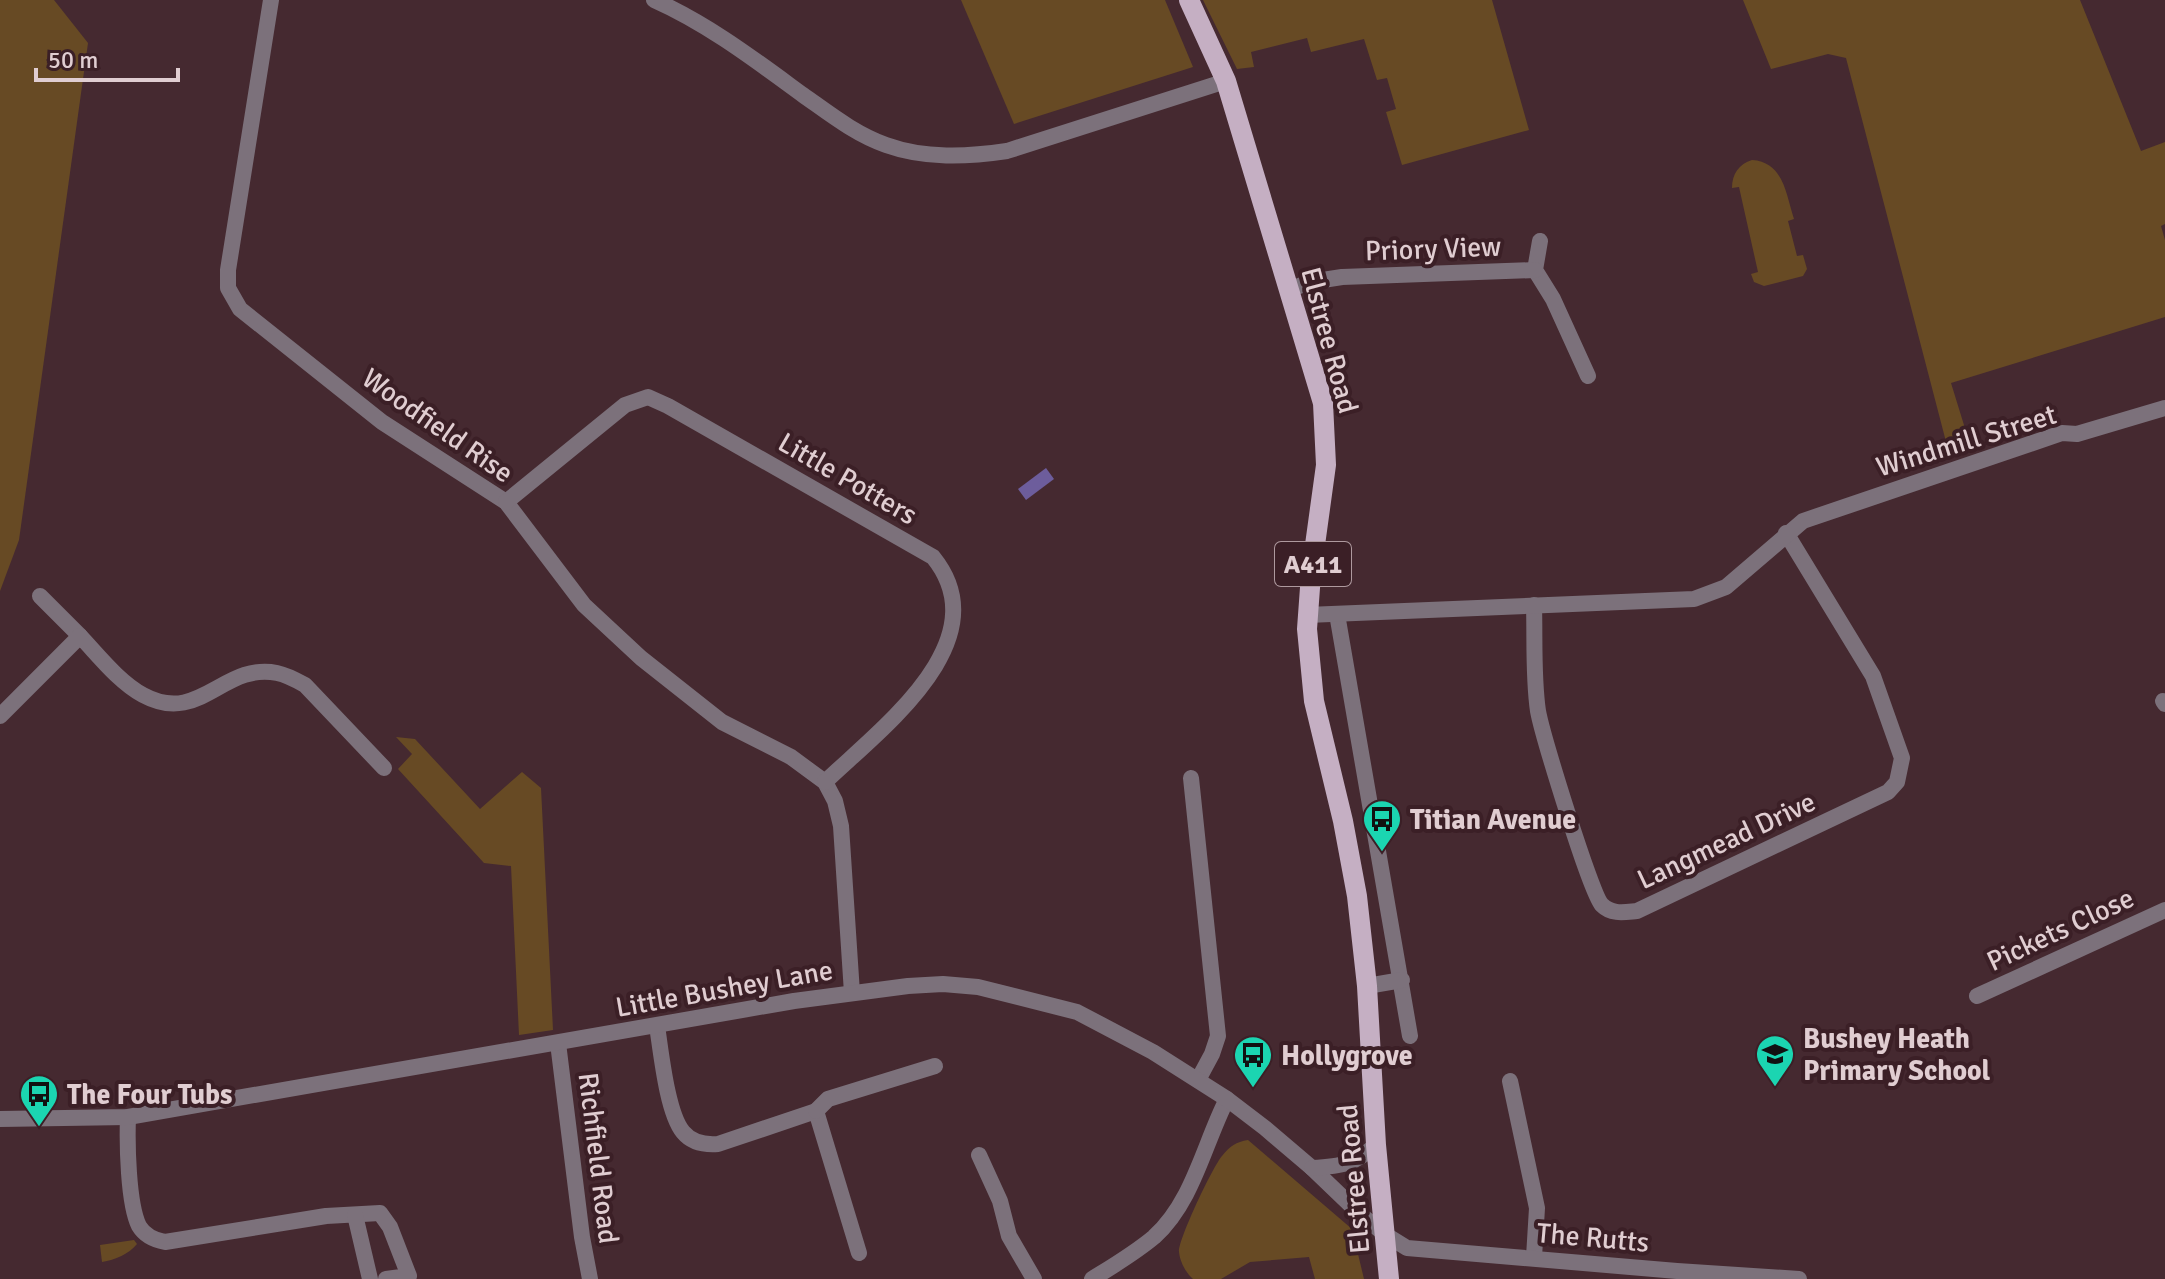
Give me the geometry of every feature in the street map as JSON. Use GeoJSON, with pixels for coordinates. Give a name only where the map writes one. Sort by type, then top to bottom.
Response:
{"type":"FeatureCollection","features":[{"type":"Feature","properties":{"kind":"main road","name":"Elstree Road"},"geometry":{"type":"LineString","coordinates":[[1189,0],[1226,81],[1323,403],[1326,465],[1307,615],[1314,701],[1343,821],[1357,896],[1367,986],[1376,1145],[1389,1279]]}},
{"type":"Feature","properties":{"kind":"street","name":"Woodfield Rise"},"geometry":{"type":"LineString","coordinates":[[271,0],[228,270],[228,288],[233,299],[254,322],[382,422],[506,502],[584,605],[641,658],[722,722],[791,757],[825,782]]}},
{"type":"Feature","properties":{"kind":"street"},"geometry":{"type":"LineString","coordinates":[[654,0],[703,24],[855,132],[888,146],[921,154],[971,156],[1007,151],[1226,81]]}},
{"type":"Feature","properties":{"kind":"street","name":"Priory View"},"geometry":{"type":"LineString","coordinates":[[1540,241],[1535,270],[1553,299],[1588,376]]}},
{"type":"Feature","properties":{"kind":"street","name":"Priory View"},"geometry":{"type":"LineString","coordinates":[[1288,290],[1310,282],[1342,277],[1535,270]]}},
{"type":"Feature","properties":{"kind":"street","name":"Little Potters"},"geometry":{"type":"LineString","coordinates":[[506,502],[625,405],[648,397],[933,557],[954,597],[953,630],[948,644],[923,682],[897,712],[825,782]]}},
{"type":"Feature","properties":{"kind":"street","name":"Windmill Street"},"geometry":{"type":"LineString","coordinates":[[1786,533],[1803,521],[2062,433],[2077,434],[2165,408]]}},
{"type":"Feature","properties":{"kind":"street"},"geometry":{"type":"LineString","coordinates":[[1307,615],[1694,599],[1726,587],[1786,533]]}},
{"type":"Feature","properties":{"kind":"street","name":"Langmead Drive"},"geometry":{"type":"LineString","coordinates":[[1534,605],[1538,711],[1583,860],[1602,906],[1616,913],[1637,911],[1888,792],[1897,782],[1902,758],[1873,676],[1786,533]]}},
{"type":"Feature","properties":{"kind":"street"},"geometry":{"type":"LineString","coordinates":[[40,596],[131,687],[153,700],[191,702],[232,679],[250,673],[278,673],[305,685],[384,768]]}},
{"type":"Feature","properties":{"kind":"street"},"geometry":{"type":"LineString","coordinates":[[1337,614],[1410,1036]]}},
{"type":"Feature","properties":{"kind":"street"},"geometry":{"type":"LineString","coordinates":[[0,716],[80,636]]}},
{"type":"Feature","properties":{"kind":"street"},"geometry":{"type":"LineString","coordinates":[[1191,778],[1218,1036],[1198,1080]]}},
{"type":"Feature","properties":{"kind":"street"},"geometry":{"type":"LineString","coordinates":[[825,782],[835,801],[841,826],[852,993]]}},
{"type":"Feature","properties":{"kind":"street","name":"Pickets Close"},"geometry":{"type":"LineString","coordinates":[[1977,996],[2165,910]]}},
{"type":"Feature","properties":{"kind":"street"},"geometry":{"type":"LineString","coordinates":[[1367,986],[1402,980]]}},
{"type":"Feature","properties":{"kind":"street","name":"Little Bushey Lane"},"geometry":{"type":"LineString","coordinates":[[0,1119],[128,1117],[852,993],[943,984],[1014,994],[1077,1012],[1153,1052],[1227,1099],[1312,1168],[1386,1235]]}},
{"type":"Feature","properties":{"kind":"street"},"geometry":{"type":"LineString","coordinates":[[657,1026],[665,1080],[677,1123],[690,1139],[707,1145],[816,1111],[828,1099],[935,1066]]}},
{"type":"Feature","properties":{"kind":"street","name":"Richfield Road"},"geometry":{"type":"LineString","coordinates":[[558,1043],[590,1279]]}},
{"type":"Feature","properties":{"kind":"street"},"geometry":{"type":"LineString","coordinates":[[1510,1081],[1537,1208],[1534,1257]]}},
{"type":"Feature","properties":{"kind":"street"},"geometry":{"type":"LineString","coordinates":[[1092,1279],[1155,1236],[1174,1213],[1188,1189],[1227,1099]]}},
{"type":"Feature","properties":{"kind":"street"},"geometry":{"type":"LineString","coordinates":[[816,1111],[859,1253]]}},
{"type":"Feature","properties":{"kind":"street"},"geometry":{"type":"LineString","coordinates":[[128,1117],[127,1146],[135,1214],[139,1226],[157,1241],[326,1216],[380,1213],[390,1227],[409,1276],[386,1279]]}},
{"type":"Feature","properties":{"kind":"street"},"geometry":{"type":"LineString","coordinates":[[1312,1168],[1346,1165],[1362,1158],[1376,1145]]}},
{"type":"Feature","properties":{"kind":"street"},"geometry":{"type":"LineString","coordinates":[[979,1155],[1000,1201],[1009,1236],[1034,1279]]}},
{"type":"Feature","properties":{"kind":"street"},"geometry":{"type":"LineString","coordinates":[[355,1215],[370,1279]]}},
{"type":"Feature","properties":{"kind":"street","name":"The Rutts"},"geometry":{"type":"LineString","coordinates":[[1386,1235],[1407,1248],[1799,1279]]}},
{"type":"Feature","properties":{"kind":"shaded area"},"geometry":{"type":"Polygon","coordinates":[[[0,0],[54,0],[88,43],[19,540],[0,591],[0,0]]]}},
{"type":"Feature","properties":{"kind":"shaded area"},"geometry":{"type":"Polygon","coordinates":[[[961,0],[1165,0],[1193,67],[1014,124],[961,0]]]}},
{"type":"Feature","properties":{"kind":"shaded area"},"geometry":{"type":"Polygon","coordinates":[[[1203,0],[1492,0],[1529,130],[1402,165],[1386,112],[1396,109],[1387,78],[1377,80],[1364,39],[1311,52],[1307,38],[1251,52],[1254,67],[1237,69],[1203,0]]]}},
{"type":"Feature","properties":{"kind":"shaded area"},"geometry":{"type":"Polygon","coordinates":[[[1743,0],[2080,0],[2141,151],[2165,142],[2165,224],[2161,226],[2165,240],[2165,317],[1951,383],[1972,451],[1950,457],[1846,58],[1828,54],[1771,69],[1743,0]]]}},
{"type":"Feature","properties":{"kind":"shaded area"},"geometry":{"type":"Polygon","coordinates":[[[1752,160],[1771,167],[1786,190],[1794,219],[1788,221],[1797,256],[1803,255],[1807,269],[1803,276],[1764,286],[1754,282],[1751,274],[1758,272],[1739,187],[1732,188],[1737,170],[1752,160]]]}},
{"type":"Feature","properties":{"kind":"shaded area"},"geometry":{"type":"Polygon","coordinates":[[[1046,468],[1054,479],[1026,500],[1018,489],[1046,468]]]}},
{"type":"Feature","properties":{"kind":"shaded area"},"geometry":{"type":"Polygon","coordinates":[[[396,737],[415,739],[480,809],[522,772],[541,788],[553,1030],[519,1035],[511,866],[484,863],[398,769],[412,754],[396,737]]]}},
{"type":"Feature","properties":{"kind":"shaded area"},"geometry":{"type":"Polygon","coordinates":[[[1248,1140],[1352,1229],[1364,1279],[1315,1279],[1309,1257],[1250,1262],[1221,1279],[1193,1279],[1188,1274],[1179,1252],[1197,1203],[1222,1156],[1234,1145],[1248,1140]]]}},
{"type":"Feature","properties":{"kind":"shaded area"},"geometry":{"type":"Polygon","coordinates":[[[134,1240],[137,1244],[130,1251],[102,1262],[100,1245],[134,1240]]]}},
{"type":"Feature","properties":{"kind":"place","name":"Titian Avenue"},"geometry":{"type":"Point","coordinates":[1382,853]}},
{"type":"Feature","properties":{"kind":"place","name":"Bushey Heath Primary School"},"geometry":{"type":"Point","coordinates":[1775,1088]}},
{"type":"Feature","properties":{"kind":"place","name":"Hollygrove"},"geometry":{"type":"Point","coordinates":[1253,1089]}},
{"type":"Feature","properties":{"kind":"place","name":"The Four Tubs"},"geometry":{"type":"Point","coordinates":[39,1128]}}]}
